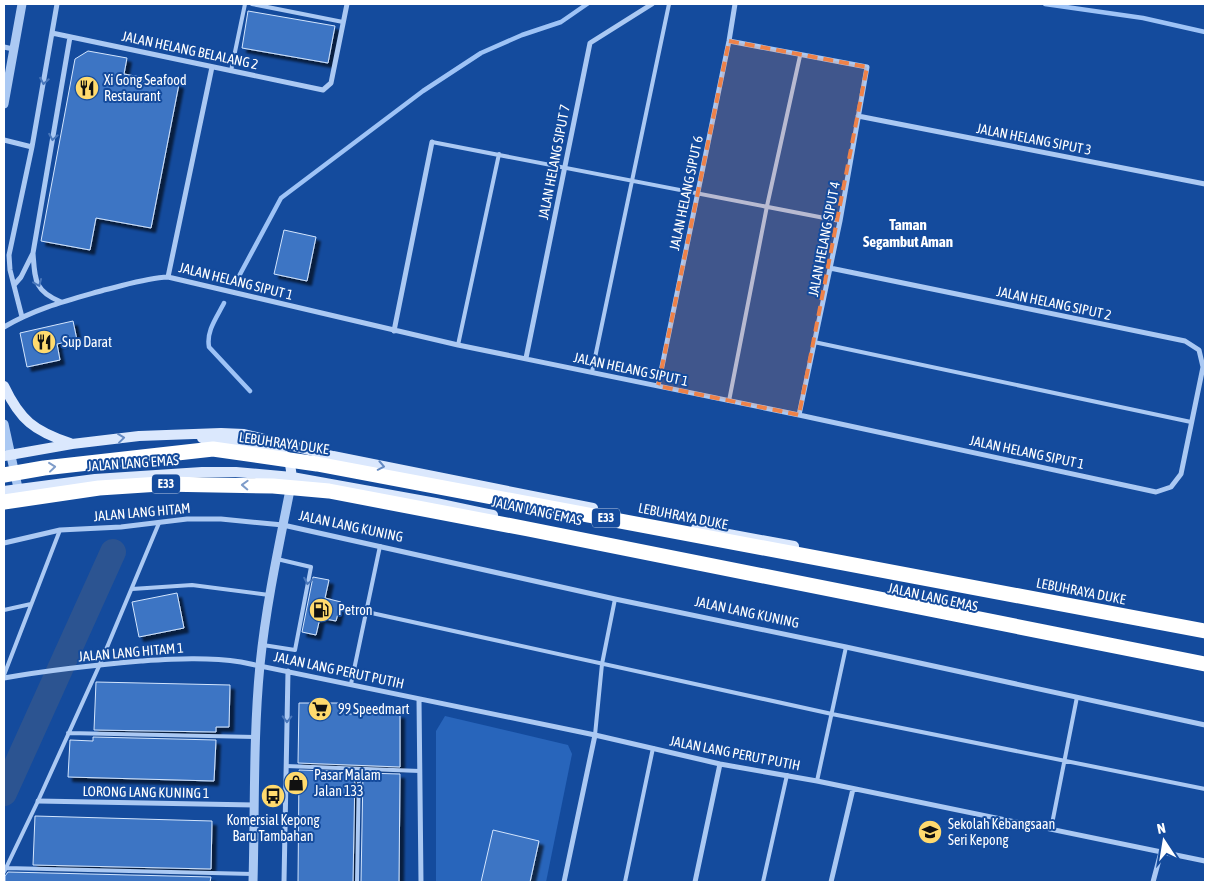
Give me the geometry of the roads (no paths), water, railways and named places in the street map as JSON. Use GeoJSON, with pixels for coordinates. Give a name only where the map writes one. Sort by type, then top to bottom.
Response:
{"type":"FeatureCollection","features":[{"type":"Feature","properties":{"kind":"highway","name":"LEBUHRAYA DUKE"},"geometry":{"type":"LineString","coordinates":[[4,475],[44,468],[213,449],[317,464],[1205,631]]}},
{"type":"Feature","properties":{"kind":"highway","name":"E33"},"geometry":{"type":"LineString","coordinates":[[4,502],[99,488],[160,484],[273,486],[329,491],[1205,664]]}},
{"type":"Feature","properties":{"kind":"main road"},"geometry":{"type":"LineString","coordinates":[[4,386],[10,399],[25,420],[51,437],[72,444]]}},
{"type":"Feature","properties":{"kind":"main road","name":"JALAN LANG EMAS"},"geometry":{"type":"LineString","coordinates":[[7,455],[72,444],[139,436],[244,434],[333,456],[621,514],[1205,625]]}},
{"type":"Feature","properties":{"kind":"main road"},"geometry":{"type":"LineString","coordinates":[[178,435],[275,450],[289,458],[292,467],[292,477]]}},
{"type":"Feature","properties":{"kind":"main road","name":"JALAN LANG EMAS"},"geometry":{"type":"LineString","coordinates":[[4,491],[95,479],[202,472],[292,477],[436,503],[1205,670]]}},
{"type":"Feature","properties":{"kind":"street"},"geometry":{"type":"LineString","coordinates":[[4,104],[8,48],[22,4]]}},
{"type":"Feature","properties":{"kind":"street"},"geometry":{"type":"LineString","coordinates":[[22,316],[9,255],[32,147],[58,4]]}},
{"type":"Feature","properties":{"kind":"street"},"geometry":{"type":"LineString","coordinates":[[343,22],[347,4]]}},
{"type":"Feature","properties":{"kind":"street","name":"JALAN HELANG SIPUT 7"},"geometry":{"type":"LineString","coordinates":[[526,358],[590,43],[652,4]]}},
{"type":"Feature","properties":{"kind":"street","name":"JALAN HELANG SIPUT 6"},"geometry":{"type":"LineString","coordinates":[[658,386],[735,4]]}},
{"type":"Feature","properties":{"kind":"street","name":"JALAN HELANG BELALANG 2"},"geometry":{"type":"LineString","coordinates":[[52,33],[323,90],[331,83],[343,22]]}},
{"type":"Feature","properties":{"kind":"street"},"geometry":{"type":"LineString","coordinates":[[61,302],[47,296],[40,290],[34,273],[33,253],[70,37]]}},
{"type":"Feature","properties":{"kind":"street"},"geometry":{"type":"LineString","coordinates":[[729,41],[800,56]]}},
{"type":"Feature","properties":{"kind":"street","name":"JALAN HELANG SIPUT 4"},"geometry":{"type":"LineString","coordinates":[[799,415],[840,221],[867,67],[800,56]]}},
{"type":"Feature","properties":{"kind":"street"},"geometry":{"type":"LineString","coordinates":[[168,277],[212,67]]}},
{"type":"Feature","properties":{"kind":"street","name":"JALAN HELANG SIPUT 3"},"geometry":{"type":"LineString","coordinates":[[858,116],[1205,184]]}},
{"type":"Feature","properties":{"kind":"street"},"geometry":{"type":"LineString","coordinates":[[4,140],[32,147]]}},
{"type":"Feature","properties":{"kind":"street"},"geometry":{"type":"LineString","coordinates":[[394,331],[432,142]]}},
{"type":"Feature","properties":{"kind":"street"},"geometry":{"type":"LineString","coordinates":[[14,285],[21,277],[33,253]]}},
{"type":"Feature","properties":{"kind":"street","name":"JALAN HELANG SIPUT 2"},"geometry":{"type":"LineString","coordinates":[[830,268],[1185,341],[1199,350],[1203,367],[1191,422]]}},
{"type":"Feature","properties":{"kind":"street","name":"JALAN HELANG SIPUT 1"},"geometry":{"type":"LineString","coordinates":[[4,327],[22,316],[61,302],[152,278],[168,277],[458,346],[526,358],[799,415],[1156,492],[1171,487],[1181,474],[1191,422]]}},
{"type":"Feature","properties":{"kind":"street"},"geometry":{"type":"LineString","coordinates":[[4,424],[7,455],[18,488]]}},
{"type":"Feature","properties":{"kind":"street","name":"JALAN LANG KUNING"},"geometry":{"type":"LineString","coordinates":[[253,878],[256,737],[260,665],[270,595],[292,477]]}},
{"type":"Feature","properties":{"kind":"street","name":"JALAN LANG HITAM"},"geometry":{"type":"LineString","coordinates":[[4,543],[60,530],[158,524],[205,518],[283,525]]}},
{"type":"Feature","properties":{"kind":"street","name":"JALAN LANG KUNING"},"geometry":{"type":"LineString","coordinates":[[283,525],[615,599],[1205,725]]}},
{"type":"Feature","properties":{"kind":"street","name":"JALAN LANG HITAM 1"},"geometry":{"type":"LineString","coordinates":[[4,677],[100,664],[205,658],[260,665]]}},
{"type":"Feature","properties":{"kind":"street","name":"JALAN LANG PERUT PUTIH"},"geometry":{"type":"LineString","coordinates":[[260,665],[595,734],[720,764],[853,788],[1205,862]]}},
{"type":"Feature","properties":{"kind":"street"},"geometry":{"type":"LineString","coordinates":[[284,882],[288,671]]}},
{"type":"Feature","properties":{"kind":"street"},"geometry":{"type":"LineString","coordinates":[[419,698],[421,882]]}},
{"type":"Feature","properties":{"kind":"street"},"geometry":{"type":"LineString","coordinates":[[564,882],[595,734]]}},
{"type":"Feature","properties":{"kind":"street"},"geometry":{"type":"LineString","coordinates":[[695,882],[720,764]]}},
{"type":"Feature","properties":{"kind":"street"},"geometry":{"type":"LineString","coordinates":[[831,882],[853,788]]}},
{"type":"Feature","properties":{"kind":"street","name":"LORONG LANG KUNING 1"},"geometry":{"type":"LineString","coordinates":[[38,801],[254,805]]}},
{"type":"Feature","properties":{"kind":"street"},"geometry":{"type":"LineString","coordinates":[[1153,882],[1161,852]]}},
{"type":"Feature","properties":{"kind":"lane"},"geometry":{"type":"LineString","coordinates":[[231,71],[246,4]]}},
{"type":"Feature","properties":{"kind":"lane"},"geometry":{"type":"LineString","coordinates":[[252,4],[343,22]]}},
{"type":"Feature","properties":{"kind":"lane"},"geometry":{"type":"LineString","coordinates":[[592,372],[669,4]]}},
{"type":"Feature","properties":{"kind":"lane"},"geometry":{"type":"LineString","coordinates":[[729,401],[767,206],[800,56]]}},
{"type":"Feature","properties":{"kind":"lane"},"geometry":{"type":"LineString","coordinates":[[432,142],[840,221]]}},
{"type":"Feature","properties":{"kind":"lane"},"geometry":{"type":"LineString","coordinates":[[458,346],[499,154]]}},
{"type":"Feature","properties":{"kind":"lane"},"geometry":{"type":"LineString","coordinates":[[814,342],[1191,422]]}},
{"type":"Feature","properties":{"kind":"lane"},"geometry":{"type":"LineString","coordinates":[[158,524],[100,664],[5,870],[253,878]]}},
{"type":"Feature","properties":{"kind":"lane"},"geometry":{"type":"LineString","coordinates":[[4,677],[60,530]]}},
{"type":"Feature","properties":{"kind":"lane"},"geometry":{"type":"LineString","coordinates":[[351,684],[380,546]]}},
{"type":"Feature","properties":{"kind":"lane"},"geometry":{"type":"LineString","coordinates":[[263,645],[294,650],[311,567],[277,559]]}},
{"type":"Feature","properties":{"kind":"lane"},"geometry":{"type":"LineString","coordinates":[[132,589],[192,585],[270,595]]}},
{"type":"Feature","properties":{"kind":"lane"},"geometry":{"type":"LineString","coordinates":[[595,734],[602,664],[615,599]]}},
{"type":"Feature","properties":{"kind":"lane"},"geometry":{"type":"LineString","coordinates":[[4,610],[32,604]]}},
{"type":"Feature","properties":{"kind":"lane"},"geometry":{"type":"LineString","coordinates":[[367,612],[832,714],[1205,789]]}},
{"type":"Feature","properties":{"kind":"lane"},"geometry":{"type":"LineString","coordinates":[[817,781],[846,647]]}},
{"type":"Feature","properties":{"kind":"lane"},"geometry":{"type":"LineString","coordinates":[[1051,829],[1077,697]]}},
{"type":"Feature","properties":{"kind":"lane"},"geometry":{"type":"LineString","coordinates":[[68,733],[256,737]]}},
{"type":"Feature","properties":{"kind":"lane"},"geometry":{"type":"LineString","coordinates":[[625,882],[653,748]]}},
{"type":"Feature","properties":{"kind":"lane"},"geometry":{"type":"LineString","coordinates":[[286,766],[420,771]]}},
{"type":"Feature","properties":{"kind":"lane"},"geometry":{"type":"LineString","coordinates":[[358,882],[359,769]]}},
{"type":"Feature","properties":{"kind":"lane"},"geometry":{"type":"LineString","coordinates":[[764,882],[786,776]]}},
{"type":"Feature","properties":{"kind":"waterway"},"geometry":{"type":"LineString","coordinates":[[238,278],[281,198],[423,91],[481,53],[522,35],[561,22],[587,4]]}},
{"type":"Feature","properties":{"kind":"waterway"},"geometry":{"type":"LineString","coordinates":[[1045,4],[1143,18],[1205,32]]}},
{"type":"Feature","properties":{"kind":"waterway"},"geometry":{"type":"LineString","coordinates":[[224,303],[209,335],[209,347],[250,391]]}},
{"type":"Feature","properties":{"kind":"waterway"},"geometry":{"type":"LineString","coordinates":[[4,793],[113,552]]}},
{"type":"Feature","properties":{"kind":"place","name":"Xi Gong Seafood Restaurant"},"geometry":{"type":"Point","coordinates":[87,88]}},
{"type":"Feature","properties":{"kind":"place","name":"Sup Darat"},"geometry":{"type":"Point","coordinates":[44,342]}},
{"type":"Feature","properties":{"kind":"place","name":"Petron"},"geometry":{"type":"Point","coordinates":[321,610]}},
{"type":"Feature","properties":{"kind":"place","name":"99 Speedmart"},"geometry":{"type":"Point","coordinates":[320,709]}},
{"type":"Feature","properties":{"kind":"place","name":"Pasar Malam Jalan 133"},"geometry":{"type":"Point","coordinates":[296,783]}},
{"type":"Feature","properties":{"kind":"place","name":"Komersial Kepong Baru Tambahan"},"geometry":{"type":"Point","coordinates":[273,796]}},
{"type":"Feature","properties":{"kind":"place","name":"Sekolah Kebangsaan Seri Kepong"},"geometry":{"type":"Point","coordinates":[930,832]}},
{"type":"Feature","properties":{"kind":"district","name":"Taman Segambut Aman"},"geometry":{"type":"Point","coordinates":[908,234]}}]}
